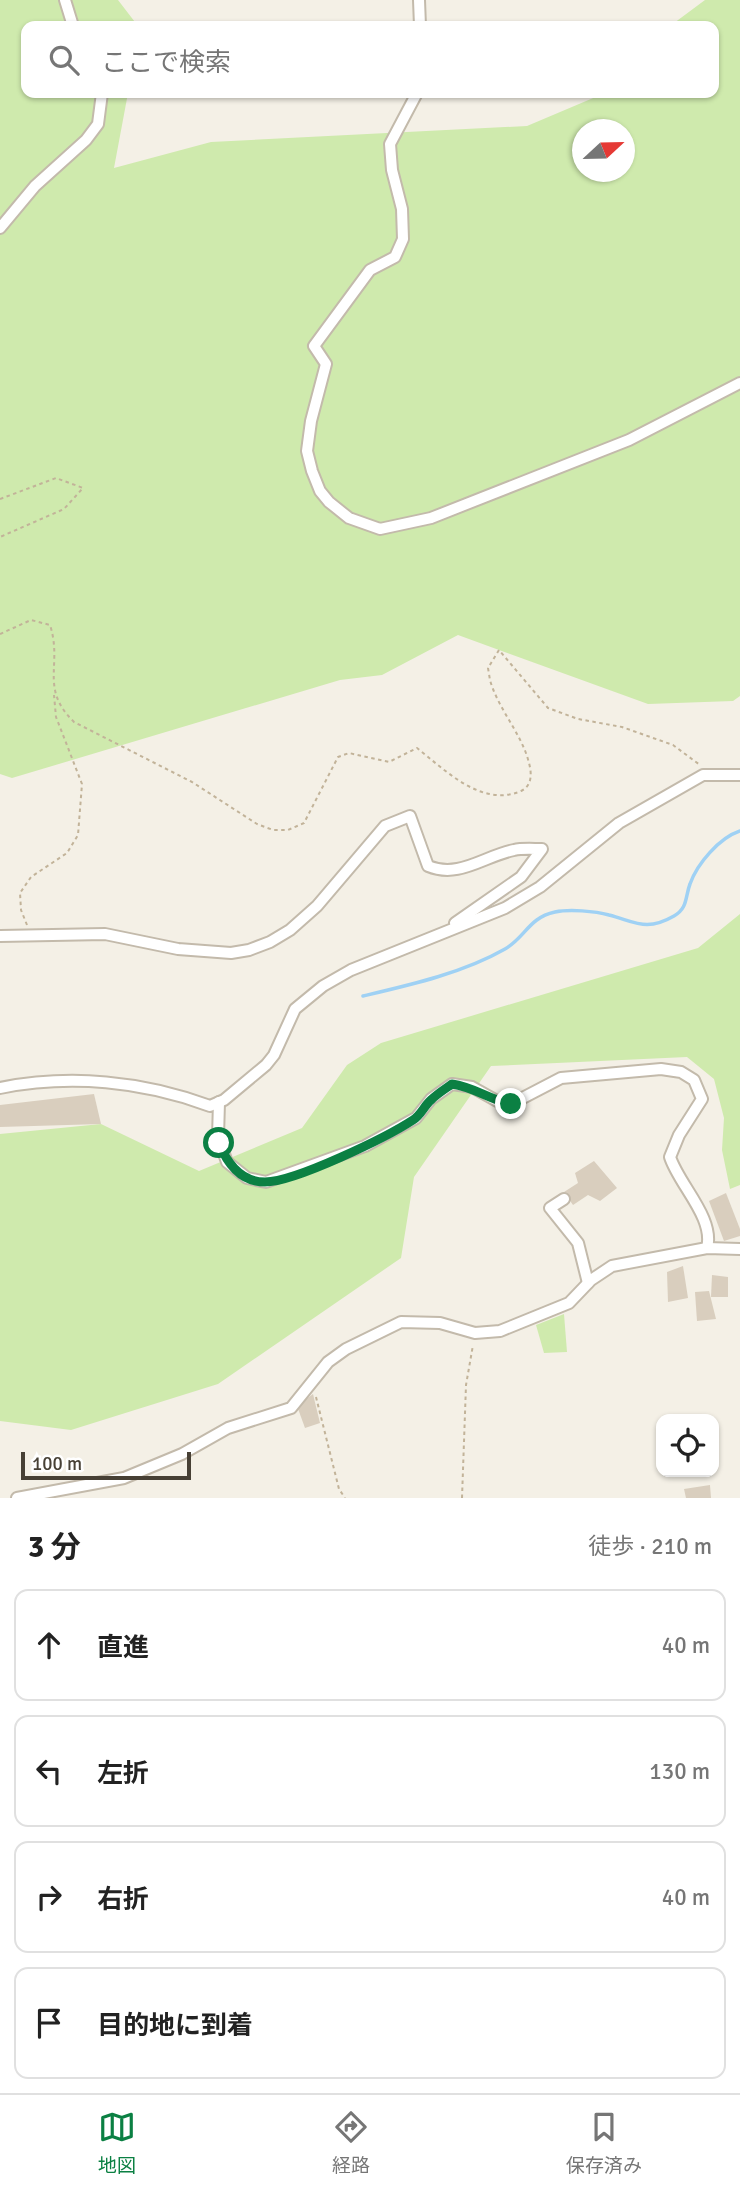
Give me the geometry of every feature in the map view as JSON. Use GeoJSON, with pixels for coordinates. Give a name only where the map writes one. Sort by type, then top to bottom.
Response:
{"type":"FeatureCollection","features":[{"type":"Feature","properties":{"kind":"street"},"geometry":{"type":"LineString","coordinates":[[65,0],[71,21]]}},
{"type":"Feature","properties":{"kind":"street"},"geometry":{"type":"LineString","coordinates":[[419,0],[420,21]]}},
{"type":"Feature","properties":{"kind":"street"},"geometry":{"type":"LineString","coordinates":[[0,228],[35,186],[86,140],[98,124],[101,98]]}},
{"type":"Feature","properties":{"kind":"street"},"geometry":{"type":"LineString","coordinates":[[414,98],[390,144],[391,170],[402,209],[403,239],[395,257],[370,270],[314,346],[326,364],[311,421],[307,451],[320,491],[329,502],[349,518],[380,529],[431,518],[629,440],[740,383]]}},
{"type":"Feature","properties":{"kind":"street"},"geometry":{"type":"LineString","coordinates":[[0,1088],[26,1083],[81,1081],[136,1085],[179,1094],[210,1106],[266,1065],[274,1055],[295,1009],[323,986],[351,970],[505,908],[540,887],[640,809],[703,775],[740,775]]}},
{"type":"Feature","properties":{"kind":"street"},"geometry":{"type":"LineString","coordinates":[[0,936],[105,934],[178,948],[231,953],[249,950],[290,930],[317,906],[385,826],[410,816],[428,866],[436,870],[456,871],[513,850],[542,849],[521,877],[435,936]]}},
{"type":"Feature","properties":{"kind":"street"},"geometry":{"type":"LineString","coordinates":[[219,1102],[218,1137],[227,1162],[247,1178],[266,1182],[365,1146],[416,1118],[431,1099],[452,1084],[472,1087],[497,1101],[511,1104],[561,1078],[661,1069],[681,1072],[694,1080],[702,1099],[679,1135],[670,1157],[676,1174],[702,1216],[710,1236],[707,1248]]}},
{"type":"Feature","properties":{"kind":"street"},"geometry":{"type":"LineString","coordinates":[[564,1199],[550,1208],[578,1243],[587,1283]]}},
{"type":"Feature","properties":{"kind":"street"},"geometry":{"type":"LineString","coordinates":[[17,1498],[124,1478],[182,1454],[228,1428],[291,1408],[328,1362],[346,1349],[401,1322],[440,1323],[475,1334],[499,1331],[569,1303],[587,1283],[612,1266],[707,1248],[740,1249]]}},
{"type":"Feature","properties":{"kind":"path"},"geometry":{"type":"LineString","coordinates":[[0,499],[56,478],[83,488],[64,509],[0,537]]}},
{"type":"Feature","properties":{"kind":"path"},"geometry":{"type":"LineString","coordinates":[[0,634],[31,620],[50,625],[55,641],[53,690],[56,717],[82,783],[78,835],[67,853],[31,877],[20,893],[21,910],[32,935]]}},
{"type":"Feature","properties":{"kind":"path"},"geometry":{"type":"LineString","coordinates":[[53,690],[61,709],[74,722],[192,782],[257,824],[273,830],[288,830],[304,823],[338,757],[349,753],[389,762],[417,748],[460,782],[479,790],[510,795],[526,789],[531,778],[529,761],[490,680],[488,668],[499,650],[548,708],[578,719],[622,727],[673,745],[712,774]]}},
{"type":"Feature","properties":{"kind":"path"},"geometry":{"type":"LineString","coordinates":[[462,1498],[466,1385],[475,1334]]}},
{"type":"Feature","properties":{"kind":"path"},"geometry":{"type":"LineString","coordinates":[[312,1382],[339,1489],[345,1498]]}},
{"type":"Feature","properties":{"kind":"green space"},"geometry":{"type":"Polygon","coordinates":[[[0,0],[118,0],[134,21],[21,21],[21,98],[127,98],[114,168],[211,142],[527,126],[593,98],[719,98],[719,21],[677,21],[705,0],[740,0],[740,696],[733,701],[648,704],[458,635],[382,675],[340,680],[12,778],[0,774],[0,0]]]}},
{"type":"Feature","properties":{"kind":"green space"},"geometry":{"type":"Polygon","coordinates":[[[740,914],[740,1185],[730,1189],[722,1150],[724,1118],[714,1079],[687,1057],[491,1066],[414,1177],[401,1258],[218,1384],[71,1430],[0,1421],[0,1134],[101,1124],[199,1171],[302,1128],[347,1065],[381,1043],[698,948],[740,914]]]}},
{"type":"Feature","properties":{"kind":"green space"},"geometry":{"type":"Polygon","coordinates":[[[564,1314],[567,1352],[544,1353],[536,1325],[564,1314]]]}},
{"type":"Feature","properties":{"kind":"building"},"geometry":{"type":"Polygon","coordinates":[[[94,1094],[101,1124],[0,1127],[0,1105],[94,1094]]]}},
{"type":"Feature","properties":{"kind":"building"},"geometry":{"type":"Polygon","coordinates":[[[594,1161],[617,1188],[600,1201],[588,1195],[573,1205],[564,1192],[578,1183],[575,1173],[594,1161]]]}},
{"type":"Feature","properties":{"kind":"building"},"geometry":{"type":"Polygon","coordinates":[[[726,1193],[740,1229],[740,1236],[724,1241],[709,1201],[726,1193]]]}},
{"type":"Feature","properties":{"kind":"building"},"geometry":{"type":"Polygon","coordinates":[[[683,1266],[688,1298],[668,1302],[667,1272],[683,1266]]]}},
{"type":"Feature","properties":{"kind":"building"},"geometry":{"type":"Polygon","coordinates":[[[712,1275],[728,1277],[728,1297],[711,1297],[712,1275]]]}},
{"type":"Feature","properties":{"kind":"building"},"geometry":{"type":"Polygon","coordinates":[[[709,1291],[716,1319],[697,1321],[695,1292],[709,1291]]]}},
{"type":"Feature","properties":{"kind":"building"},"geometry":{"type":"Polygon","coordinates":[[[313,1394],[320,1423],[305,1428],[297,1406],[313,1394]]]}},
{"type":"Feature","properties":{"kind":"building"},"geometry":{"type":"Polygon","coordinates":[[[710,1485],[711,1498],[686,1498],[684,1489],[710,1485]]]}},
{"type":"Feature","properties":{"kind":"waterway"},"geometry":{"type":"LineString","coordinates":[[363,996],[472,965],[505,949],[533,923],[555,912],[597,912],[648,925],[664,921],[682,909],[693,876],[703,860],[724,839],[740,831]]}},
{"type":"Feature","properties":{"kind":"route"},"geometry":{"type":"LineString","coordinates":[[219,1143],[227,1162],[236,1171],[247,1178],[266,1182],[309,1169],[365,1146],[416,1118],[431,1099],[452,1084],[472,1087],[497,1101],[511,1104]]}}]}
